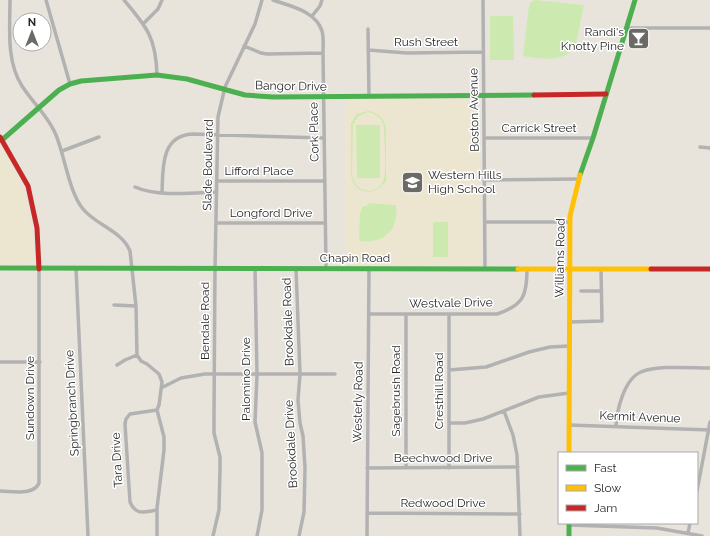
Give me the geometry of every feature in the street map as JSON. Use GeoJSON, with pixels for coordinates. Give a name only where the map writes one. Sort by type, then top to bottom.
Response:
{"type":"FeatureCollection","features":[{"type":"Feature","properties":{"kind":"street"},"geometry":{"type":"LineString","coordinates":[[10,0],[9,41],[11,55],[19,79],[50,124],[56,136],[80,204],[89,216],[126,242],[130,251],[136,306],[137,355],[141,361],[159,374],[163,387],[157,410],[164,437],[164,450],[157,510],[157,536]]}},
{"type":"Feature","properties":{"kind":"street"},"geometry":{"type":"LineString","coordinates":[[46,0],[70,84]]}},
{"type":"Feature","properties":{"kind":"street"},"geometry":{"type":"LineString","coordinates":[[124,0],[143,24],[154,46],[157,75]]}},
{"type":"Feature","properties":{"kind":"street"},"geometry":{"type":"LineString","coordinates":[[143,24],[158,9],[162,0]]}},
{"type":"Feature","properties":{"kind":"street","name":"Slade Boulevard"},"geometry":{"type":"LineString","coordinates":[[215,268],[218,117],[224,89],[254,24],[262,0]]}},
{"type":"Feature","properties":{"kind":"street"},"geometry":{"type":"LineString","coordinates":[[273,0],[312,16],[320,6],[322,0]]}},
{"type":"Feature","properties":{"kind":"street","name":"Boston Avenue"},"geometry":{"type":"LineString","coordinates":[[483,0],[485,269]]}},
{"type":"Feature","properties":{"kind":"street","name":"Williams Road"},"geometry":{"type":"LineString","coordinates":[[569,452],[570,222],[579,179],[635,0]]}},
{"type":"Feature","properties":{"kind":"street","name":"Cork Place"},"geometry":{"type":"LineString","coordinates":[[312,16],[318,22],[322,30],[326,268]]}},
{"type":"Feature","properties":{"kind":"street"},"geometry":{"type":"LineString","coordinates":[[626,28],[710,28]]}},
{"type":"Feature","properties":{"kind":"street"},"geometry":{"type":"LineString","coordinates":[[368,29],[368,96]]}},
{"type":"Feature","properties":{"kind":"street"},"geometry":{"type":"LineString","coordinates":[[244,46],[267,54],[323,53]]}},
{"type":"Feature","properties":{"kind":"street","name":"Rush Street"},"geometry":{"type":"LineString","coordinates":[[368,50],[407,53],[483,52]]}},
{"type":"Feature","properties":{"kind":"street","name":"Bangor Drive"},"geometry":{"type":"LineString","coordinates":[[1,139],[39,109],[59,90],[70,84],[81,81],[157,75],[187,79],[258,96],[484,96],[606,94]]}},
{"type":"Feature","properties":{"kind":"street"},"geometry":{"type":"LineString","coordinates":[[162,193],[163,161],[165,154],[174,141],[188,134],[324,138]]}},
{"type":"Feature","properties":{"kind":"street"},"geometry":{"type":"LineString","coordinates":[[62,151],[99,137]]}},
{"type":"Feature","properties":{"kind":"street","name":"Carrick Street"},"geometry":{"type":"LineString","coordinates":[[485,138],[593,138]]}},
{"type":"Feature","properties":{"kind":"street"},"geometry":{"type":"LineString","coordinates":[[1,139],[28,186],[37,228],[39,269]]}},
{"type":"Feature","properties":{"kind":"street"},"geometry":{"type":"LineString","coordinates":[[700,147],[710,148]]}},
{"type":"Feature","properties":{"kind":"street"},"geometry":{"type":"LineString","coordinates":[[485,180],[579,179]]}},
{"type":"Feature","properties":{"kind":"street","name":"Lifford Place"},"geometry":{"type":"LineString","coordinates":[[217,181],[325,180]]}},
{"type":"Feature","properties":{"kind":"street"},"geometry":{"type":"LineString","coordinates":[[135,187],[148,192],[162,193],[217,192]]}},
{"type":"Feature","properties":{"kind":"street"},"geometry":{"type":"LineString","coordinates":[[485,222],[570,222]]}},
{"type":"Feature","properties":{"kind":"street","name":"Longford Drive"},"geometry":{"type":"LineString","coordinates":[[216,223],[325,223]]}},
{"type":"Feature","properties":{"kind":"street","name":"Chapin Road"},"geometry":{"type":"LineString","coordinates":[[0,268],[710,269]]}},
{"type":"Feature","properties":{"kind":"street","name":"Springbranch Drive"},"geometry":{"type":"LineString","coordinates":[[76,268],[88,536]]}},
{"type":"Feature","properties":{"kind":"street","name":"Bendale Road"},"geometry":{"type":"LineString","coordinates":[[213,536],[219,505],[220,468],[220,457],[214,433],[215,268]]}},
{"type":"Feature","properties":{"kind":"street","name":"Palomino Drive"},"geometry":{"type":"LineString","coordinates":[[255,268],[257,375],[255,422],[262,453],[262,510],[257,536]]}},
{"type":"Feature","properties":{"kind":"street","name":"Brookdale Road"},"geometry":{"type":"LineString","coordinates":[[296,268],[300,374]]}},
{"type":"Feature","properties":{"kind":"street","name":"Westerly Road"},"geometry":{"type":"LineString","coordinates":[[367,536],[369,268]]}},
{"type":"Feature","properties":{"kind":"street","name":"Sundown Drive"},"geometry":{"type":"LineString","coordinates":[[0,491],[31,491],[36,488],[39,483],[39,269]]}},
{"type":"Feature","properties":{"kind":"street","name":"Westvale Drive"},"geometry":{"type":"LineString","coordinates":[[369,314],[497,314],[519,303],[525,294],[527,269]]}},
{"type":"Feature","properties":{"kind":"street"},"geometry":{"type":"LineString","coordinates":[[569,322],[602,321],[601,269]]}},
{"type":"Feature","properties":{"kind":"street"},"geometry":{"type":"LineString","coordinates":[[581,291],[602,291]]}},
{"type":"Feature","properties":{"kind":"street"},"geometry":{"type":"LineString","coordinates":[[114,305],[136,306]]}},
{"type":"Feature","properties":{"kind":"street","name":"Sagebrush Road"},"geometry":{"type":"LineString","coordinates":[[406,314],[406,468]]}},
{"type":"Feature","properties":{"kind":"street","name":"Cresthill Road"},"geometry":{"type":"LineString","coordinates":[[449,314],[449,468]]}},
{"type":"Feature","properties":{"kind":"street"},"geometry":{"type":"LineString","coordinates":[[449,370],[486,367],[529,352],[550,347],[569,346]]}},
{"type":"Feature","properties":{"kind":"street"},"geometry":{"type":"LineString","coordinates":[[117,366],[125,360],[137,355]]}},
{"type":"Feature","properties":{"kind":"street"},"geometry":{"type":"LineString","coordinates":[[0,362],[40,362]]}},
{"type":"Feature","properties":{"kind":"street"},"geometry":{"type":"LineString","coordinates":[[616,426],[620,402],[628,385],[637,374],[659,368],[710,368]]}},
{"type":"Feature","properties":{"kind":"street"},"geometry":{"type":"LineString","coordinates":[[163,387],[186,376],[214,374],[335,374]]}},
{"type":"Feature","properties":{"kind":"street","name":"Brookdale Drive"},"geometry":{"type":"LineString","coordinates":[[299,536],[304,512],[305,468],[303,436],[298,400],[300,374]]}},
{"type":"Feature","properties":{"kind":"street"},"geometry":{"type":"LineString","coordinates":[[449,423],[483,419],[538,396],[569,393]]}},
{"type":"Feature","properties":{"kind":"street","name":"Tara Drive"},"geometry":{"type":"LineString","coordinates":[[157,410],[130,414],[126,419],[125,424],[130,502],[132,508],[140,512],[157,510]]}},
{"type":"Feature","properties":{"kind":"street"},"geometry":{"type":"LineString","coordinates":[[504,410],[513,435],[518,467],[520,536]]}},
{"type":"Feature","properties":{"kind":"street"},"geometry":{"type":"LineString","coordinates":[[698,486],[710,422]]}},
{"type":"Feature","properties":{"kind":"street","name":"Kermit Avenue"},"geometry":{"type":"LineString","coordinates":[[569,425],[709,429]]}},
{"type":"Feature","properties":{"kind":"street","name":"Beechwood Drive"},"geometry":{"type":"LineString","coordinates":[[368,468],[518,467]]}},
{"type":"Feature","properties":{"kind":"street","name":"Redwood Drive"},"geometry":{"type":"LineString","coordinates":[[367,513],[520,514]]}},
{"type":"Feature","properties":{"kind":"street"},"geometry":{"type":"LineString","coordinates":[[569,536],[569,524],[657,528],[702,536]]}},
{"type":"Feature","properties":{"kind":"street"},"geometry":{"type":"LineString","coordinates":[[688,533],[690,524]]}},
{"type":"Feature","properties":{"kind":"shaded area","name":"Western Hills High School"},"geometry":{"type":"Polygon","coordinates":[[[345,99],[479,99],[481,265],[346,265],[345,99]]]}},
{"type":"Feature","properties":{"kind":"shaded area"},"geometry":{"type":"Polygon","coordinates":[[[0,146],[9,159],[19,180],[28,207],[33,236],[34,263],[0,263],[0,146]]]}},
{"type":"Feature","properties":{"kind":"green space"},"geometry":{"type":"Polygon","coordinates":[[[535,0],[584,5],[576,43],[572,50],[567,54],[560,57],[545,59],[523,56],[529,6],[531,2],[535,0]]]}},
{"type":"Feature","properties":{"kind":"green space"},"geometry":{"type":"Polygon","coordinates":[[[490,16],[513,16],[514,60],[490,60],[490,16]]]}},
{"type":"Feature","properties":{"kind":"green space"},"geometry":{"type":"Polygon","coordinates":[[[368,111],[378,114],[384,121],[386,128],[386,183],[375,191],[370,192],[364,191],[356,186],[351,175],[351,123],[357,114],[368,111]],[[368,112],[359,116],[353,124],[352,175],[358,186],[368,191],[378,188],[382,184],[385,167],[384,128],[379,117],[368,112]]]}},
{"type":"Feature","properties":{"kind":"green space"},"geometry":{"type":"Polygon","coordinates":[[[356,125],[380,125],[380,178],[357,178],[356,125]]]}},
{"type":"Feature","properties":{"kind":"green space"},"geometry":{"type":"Polygon","coordinates":[[[369,203],[396,205],[395,222],[388,234],[382,238],[376,240],[359,241],[360,213],[363,206],[366,206],[369,203]]]}},
{"type":"Feature","properties":{"kind":"green space"},"geometry":{"type":"Polygon","coordinates":[[[433,222],[448,222],[448,257],[433,257],[433,222]]]}},
{"type":"Feature","properties":{"kind":"traffic: fast"},"geometry":{"type":"LineString","coordinates":[[580,175],[593,138],[635,0]]}},
{"type":"Feature","properties":{"kind":"traffic: fast"},"geometry":{"type":"LineString","coordinates":[[2,140],[59,90],[70,84],[81,81],[157,75],[187,79],[245,95],[273,97],[534,95]]}},
{"type":"Feature","properties":{"kind":"traffic: fast"},"geometry":{"type":"LineString","coordinates":[[0,268],[518,269]]}},
{"type":"Feature","properties":{"kind":"traffic: fast"},"geometry":{"type":"LineString","coordinates":[[569,524],[569,536]]}},
{"type":"Feature","properties":{"kind":"traffic: slow"},"geometry":{"type":"LineString","coordinates":[[569,452],[570,216],[580,175]]}},
{"type":"Feature","properties":{"kind":"traffic: slow"},"geometry":{"type":"LineString","coordinates":[[518,269],[651,269]]}},
{"type":"Feature","properties":{"kind":"traffic: jam"},"geometry":{"type":"LineString","coordinates":[[534,95],[606,94]]}},
{"type":"Feature","properties":{"kind":"traffic: jam"},"geometry":{"type":"LineString","coordinates":[[0,137],[28,186],[37,228],[39,269]]}},
{"type":"Feature","properties":{"kind":"traffic: jam"},"geometry":{"type":"LineString","coordinates":[[651,269],[710,269]]}},
{"type":"Feature","properties":{"kind":"place","name":"Randi's Knotty Pine"},"geometry":{"type":"Point","coordinates":[639,39]}},
{"type":"Feature","properties":{"kind":"place","name":"Western Hills High School"},"geometry":{"type":"Point","coordinates":[413,182]}}]}
